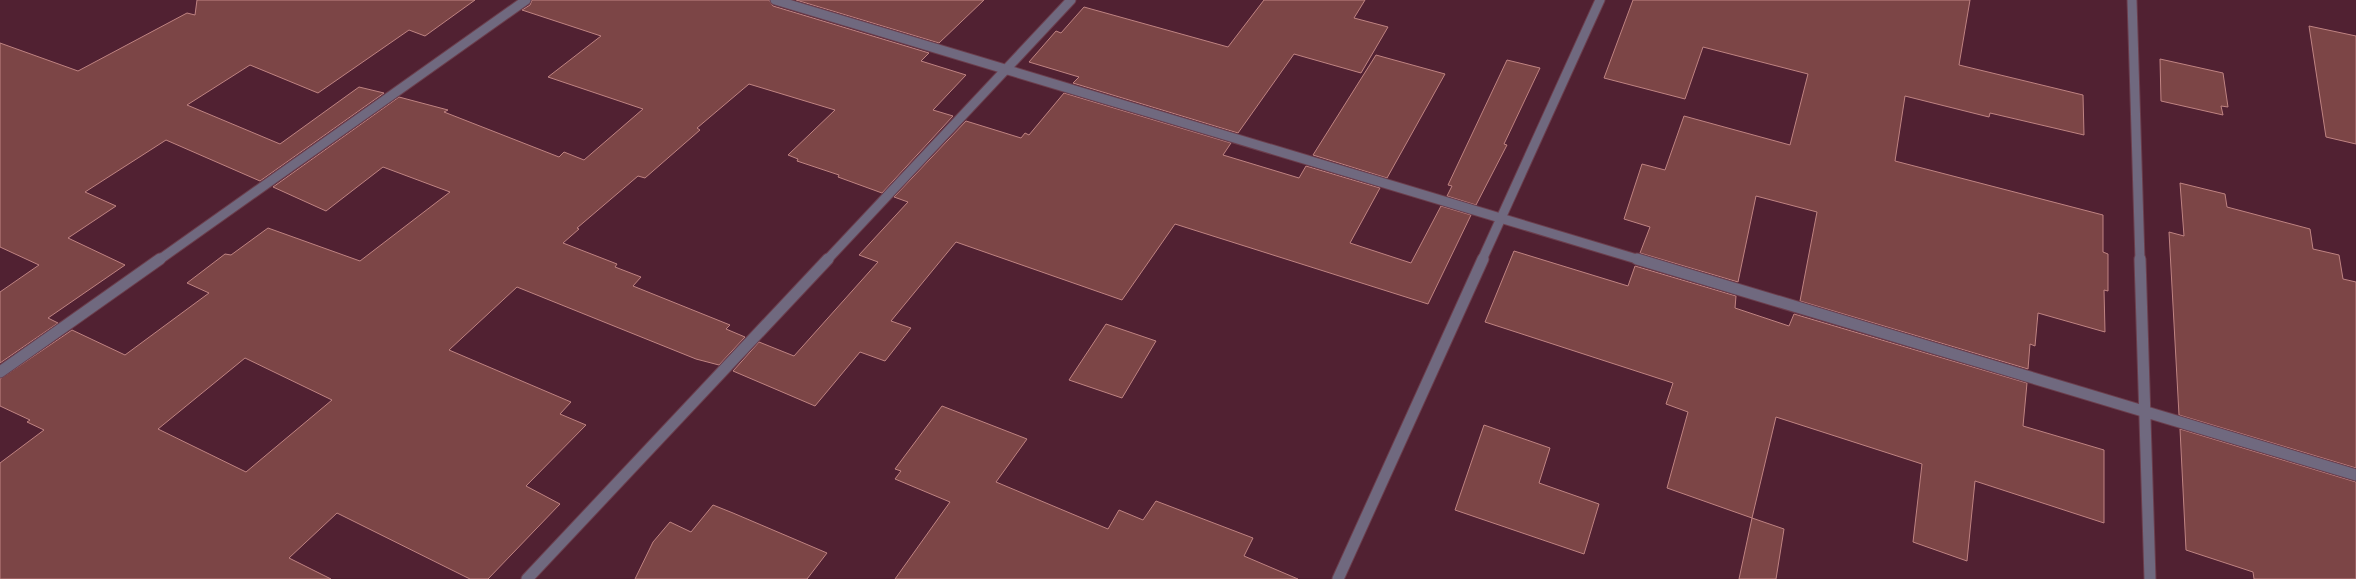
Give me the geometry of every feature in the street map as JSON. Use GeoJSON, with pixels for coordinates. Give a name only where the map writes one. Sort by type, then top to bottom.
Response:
{"type":"FeatureCollection","features":[{"type":"Feature","properties":{"kind":"street"},"geometry":{"type":"LineString","coordinates":[[0,372],[526,0]]}},
{"type":"Feature","properties":{"kind":"street"},"geometry":{"type":"LineString","coordinates":[[775,0],[2356,475]]}},
{"type":"Feature","properties":{"kind":"street"},"geometry":{"type":"LineString","coordinates":[[527,579],[1071,0]]}},
{"type":"Feature","properties":{"kind":"street"},"geometry":{"type":"LineString","coordinates":[[1338,579],[1600,0]]}},
{"type":"Feature","properties":{"kind":"street"},"geometry":{"type":"LineString","coordinates":[[2132,0],[2150,579]]}},
{"type":"Feature","properties":{"kind":"building"},"geometry":{"type":"Polygon","coordinates":[[[197,0],[475,0],[425,36],[409,30],[318,93],[250,65],[187,105],[280,144],[359,87],[384,93],[260,181],[166,140],[85,192],[116,206],[68,238],[125,265],[48,318],[58,323],[0,363],[0,292],[39,265],[0,247],[0,43],[78,71],[187,13],[195,15],[197,0]]]}},
{"type":"Feature","properties":{"kind":"building"},"geometry":{"type":"Polygon","coordinates":[[[532,0],[769,0],[773,6],[929,53],[921,61],[966,75],[933,110],[953,116],[882,193],[838,177],[839,175],[797,161],[798,159],[788,155],[835,110],[749,84],[697,128],[700,130],[645,178],[638,176],[577,228],[579,229],[563,243],[617,264],[615,267],[641,277],[633,286],[730,325],[726,329],[745,337],[719,365],[696,359],[517,287],[449,350],[571,402],[560,414],[586,425],[526,486],[560,504],[488,579],[470,579],[337,513],[289,558],[331,579],[0,579],[0,463],[44,430],[27,422],[30,420],[0,406],[0,379],[72,330],[125,355],[209,293],[187,283],[225,254],[231,255],[268,228],[360,261],[450,192],[383,167],[326,211],[273,187],[399,97],[448,110],[444,112],[559,157],[564,152],[584,160],[643,109],[548,77],[601,36],[522,10],[530,5],[532,0]],[[245,358],[158,429],[246,472],[332,400],[245,358]]]}},
{"type":"Feature","properties":{"kind":"building"},"geometry":{"type":"Polygon","coordinates":[[[796,0],[984,0],[939,43],[796,0]]]}},
{"type":"Feature","properties":{"kind":"building"},"geometry":{"type":"Polygon","coordinates":[[[1264,0],[1365,0],[1354,18],[1388,27],[1361,73],[1294,54],[1238,133],[1073,83],[1079,77],[1029,62],[1056,31],[1061,33],[1084,7],[1228,47],[1264,0]]]}},
{"type":"Feature","properties":{"kind":"building"},"geometry":{"type":"Polygon","coordinates":[[[1633,0],[1970,0],[1959,65],[2083,95],[2084,135],[1990,113],[1989,117],[1905,96],[1895,161],[2103,215],[2103,252],[2108,254],[2108,291],[2104,290],[2105,332],[2038,313],[2035,346],[2030,344],[2028,369],[1800,301],[1817,212],[1756,196],[1738,282],[1640,253],[1650,227],[1624,219],[1642,164],[1665,170],[1684,116],[1790,145],[1808,74],[1703,47],[1685,99],[1604,78],[1633,0]]]}},
{"type":"Feature","properties":{"kind":"building"},"geometry":{"type":"Polygon","coordinates":[[[2309,26],[2356,36],[2356,144],[2326,137],[2309,26]]]}},
{"type":"Feature","properties":{"kind":"building"},"geometry":{"type":"Polygon","coordinates":[[[1376,55],[1445,74],[1387,178],[1313,155],[1376,55]]]}},
{"type":"Feature","properties":{"kind":"building"},"geometry":{"type":"Polygon","coordinates":[[[2160,59],[2223,73],[2228,107],[2221,106],[2223,115],[2161,101],[2160,59]]]}},
{"type":"Feature","properties":{"kind":"building"},"geometry":{"type":"Polygon","coordinates":[[[1507,60],[1540,68],[1504,144],[1507,145],[1476,205],[1447,196],[1452,186],[1448,185],[1507,60]]]}},
{"type":"Feature","properties":{"kind":"building"},"geometry":{"type":"Polygon","coordinates":[[[1064,93],[1231,143],[1223,155],[1299,178],[1306,166],[1380,188],[1350,243],[1411,263],[1441,206],[1471,215],[1428,304],[1175,224],[1122,300],[956,242],[891,321],[911,328],[885,361],[860,352],[815,406],[733,371],[759,342],[794,356],[878,262],[859,255],[908,202],[894,197],[966,121],[1021,138],[1025,133],[1029,135],[1064,93]]]}},
{"type":"Feature","properties":{"kind":"building"},"geometry":{"type":"Polygon","coordinates":[[[2180,183],[2225,194],[2227,207],[2310,229],[2313,249],[2339,255],[2343,279],[2356,282],[2356,468],[2179,415],[2169,232],[2184,236],[2180,183]]]}},
{"type":"Feature","properties":{"kind":"building"},"geometry":{"type":"Polygon","coordinates":[[[1514,251],[1628,286],[1635,266],[1736,296],[1735,308],[1789,326],[1794,314],[2027,383],[2023,426],[2104,450],[2104,523],[1975,481],[1967,561],[1913,542],[1922,464],[1776,417],[1752,518],[1667,488],[1688,412],[1666,404],[1673,383],[1485,322],[1514,251]]]}},
{"type":"Feature","properties":{"kind":"building"},"geometry":{"type":"Polygon","coordinates":[[[1106,324],[1156,341],[1122,398],[1069,380],[1106,324]]]}},
{"type":"Feature","properties":{"kind":"building"},"geometry":{"type":"Polygon","coordinates":[[[942,406],[1027,439],[996,482],[1108,529],[1119,510],[1143,520],[1156,501],[1253,538],[1244,556],[1298,579],[895,579],[950,502],[895,479],[901,471],[895,469],[942,406]]]}},
{"type":"Feature","properties":{"kind":"building"},"geometry":{"type":"Polygon","coordinates":[[[1484,425],[1550,448],[1539,483],[1599,504],[1584,554],[1455,510],[1484,425]]]}},
{"type":"Feature","properties":{"kind":"building"},"geometry":{"type":"Polygon","coordinates":[[[2180,429],[2356,482],[2356,579],[2254,579],[2253,572],[2186,550],[2180,429]]]}},
{"type":"Feature","properties":{"kind":"building"},"geometry":{"type":"Polygon","coordinates":[[[713,505],[827,553],[807,579],[635,579],[653,542],[670,522],[691,532],[713,505]]]}},
{"type":"Feature","properties":{"kind":"building"},"geometry":{"type":"Polygon","coordinates":[[[1752,518],[1784,529],[1776,579],[1739,579],[1752,518]]]}}]}
